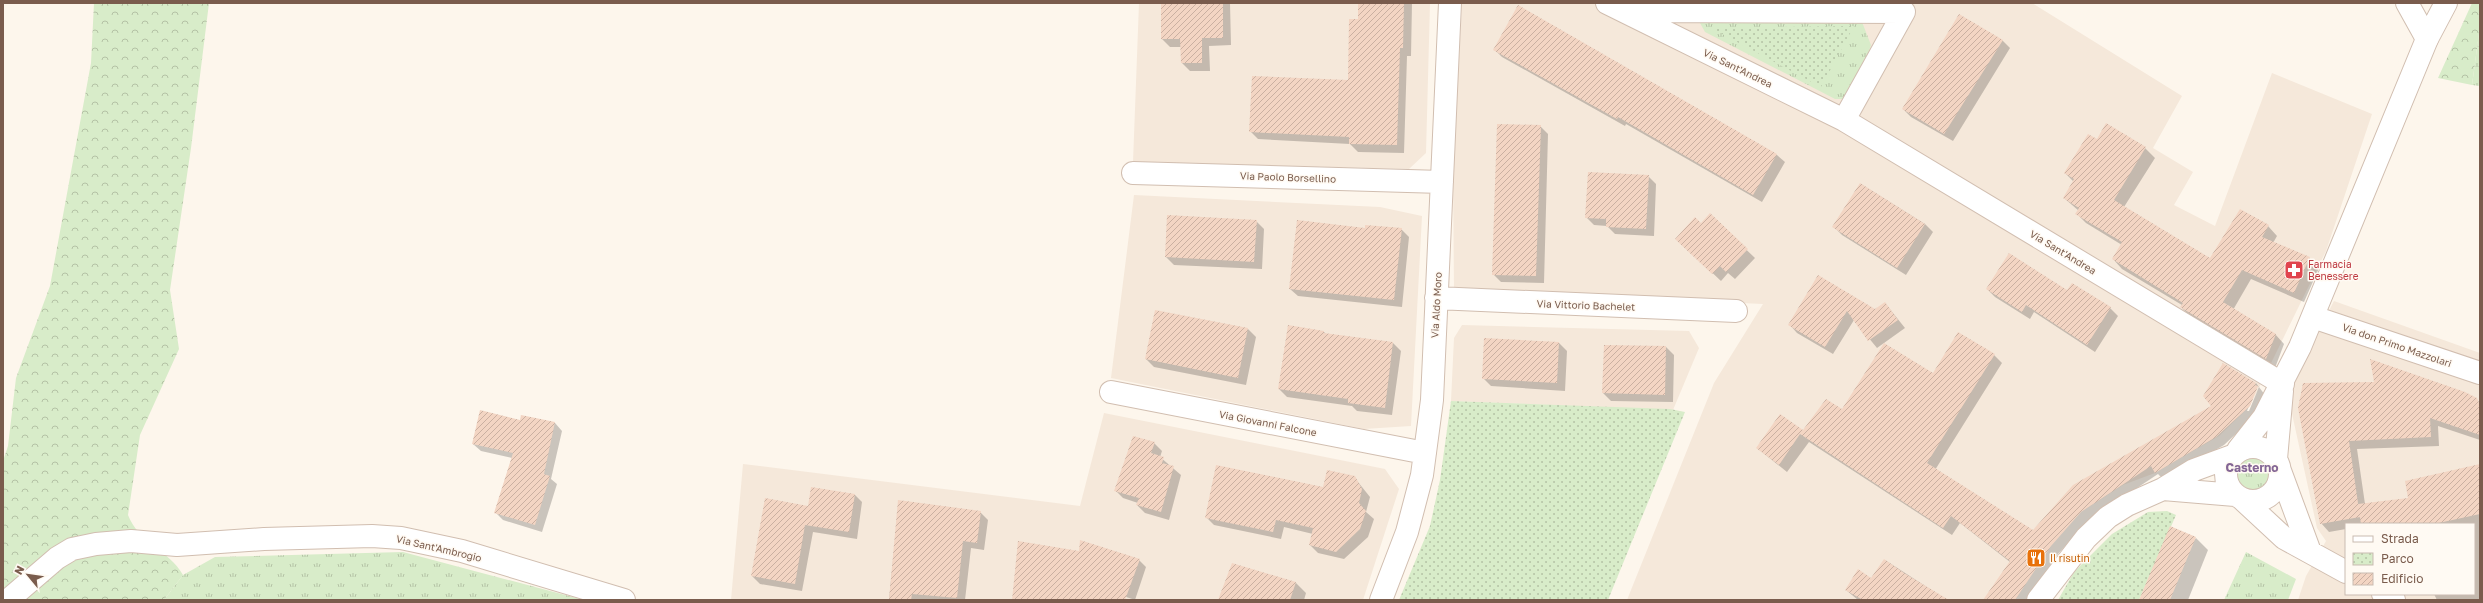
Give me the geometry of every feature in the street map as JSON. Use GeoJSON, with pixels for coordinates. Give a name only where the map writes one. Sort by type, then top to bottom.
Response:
{"type":"FeatureCollection","features":[{"type":"Feature","properties":{"kind":"street","name":"Via Aldo Moro"},"geometry":{"type":"LineString","coordinates":[[1382,600],[1407,532],[1422,475],[1432,400],[1450,3]]}},
{"type":"Feature","properties":{"kind":"street","name":"Via Sant'Andrea"},"geometry":{"type":"LineString","coordinates":[[1607,3],[1844,120],[2282,384]]}},
{"type":"Feature","properties":{"kind":"street"},"geometry":{"type":"LineString","coordinates":[[2407,3],[2427,39]]}},
{"type":"Feature","properties":{"kind":"street"},"geometry":{"type":"LineString","coordinates":[[2345,571],[2284,538],[2238,497],[2226,480],[2227,463],[2264,417],[2282,384],[2313,317],[2427,39],[2446,3]]}},
{"type":"Feature","properties":{"kind":"street"},"geometry":{"type":"LineString","coordinates":[[1633,15],[1654,11],[1904,12],[1844,120]]}},
{"type":"Feature","properties":{"kind":"street","name":"Via Paolo Borsellino"},"geometry":{"type":"LineString","coordinates":[[1133,173],[1442,182]]}},
{"type":"Feature","properties":{"kind":"street","name":"Via Vittorio Bachelet"},"geometry":{"type":"LineString","coordinates":[[1436,298],[1736,311]]}},
{"type":"Feature","properties":{"kind":"street","name":"Via don Primo Mazzolari"},"geometry":{"type":"LineString","coordinates":[[2313,317],[2480,373]]}},
{"type":"Feature","properties":{"kind":"street"},"geometry":{"type":"LineString","coordinates":[[2163,489],[2238,497],[2250,501],[2267,497],[2278,484],[2282,384]]}},
{"type":"Feature","properties":{"kind":"street","name":"Via Giovanni Falcone"},"geometry":{"type":"LineString","coordinates":[[1112,392],[1424,453]]}},
{"type":"Feature","properties":{"kind":"street"},"geometry":{"type":"LineString","coordinates":[[2038,600],[2086,538],[2108,517],[2127,505],[2163,489],[2194,470],[2246,447],[2263,448],[2278,463],[2310,552]]}},
{"type":"Feature","properties":{"kind":"street","name":"Via Sant'Ambrogio"},"geometry":{"type":"LineString","coordinates":[[8,600],[57,558],[72,549],[96,544],[131,541],[177,545],[264,539],[372,536],[400,538],[462,552],[624,600]]}},
{"type":"Feature","properties":{"kind":"street"},"geometry":{"type":"LineString","coordinates":[[2385,595],[2394,600]]}},
{"type":"Feature","properties":{"kind":"shaded area"},"geometry":{"type":"Polygon","coordinates":[[[1139,3],[1430,3],[1426,153],[1409,169],[1133,162],[1139,3]]]}},
{"type":"Feature","properties":{"kind":"shaded area"},"geometry":{"type":"Polygon","coordinates":[[[1462,3],[2032,3],[2182,96],[2153,148],[2193,172],[2174,205],[2215,226],[2272,73],[2372,114],[2326,251],[2250,406],[2219,436],[2155,473],[2123,485],[2081,512],[2050,546],[2015,600],[1627,600],[1714,383],[1763,304],[1454,290],[1453,170],[1462,3]]]}},
{"type":"Feature","properties":{"kind":"shaded area"},"geometry":{"type":"Polygon","coordinates":[[[1134,195],[1380,207],[1422,216],[1411,426],[1364,429],[1111,378],[1134,195]]]}},
{"type":"Feature","properties":{"kind":"shaded area"},"geometry":{"type":"Polygon","coordinates":[[[2334,301],[2480,353],[2480,600],[2298,600],[2306,576],[2326,541],[2317,528],[2289,400],[2292,381],[2334,301]]]}},
{"type":"Feature","properties":{"kind":"shaded area"},"geometry":{"type":"Polygon","coordinates":[[[1462,325],[1689,331],[1699,348],[1673,410],[1451,401],[1454,338],[1462,325]]]}},
{"type":"Feature","properties":{"kind":"shaded area"},"geometry":{"type":"Polygon","coordinates":[[[1104,413],[1385,469],[1399,489],[1363,600],[731,600],[743,464],[1080,506],[1104,413]]]}},
{"type":"Feature","properties":{"kind":"green space"},"geometry":{"type":"Polygon","coordinates":[[[94,3],[209,3],[191,148],[170,290],[179,349],[140,435],[128,515],[139,532],[170,559],[183,575],[164,600],[3,600],[3,461],[8,446],[16,378],[50,286],[91,63],[94,3]]]}},
{"type":"Feature","properties":{"kind":"green space"},"geometry":{"type":"Polygon","coordinates":[[[2472,3],[2480,3],[2480,26],[2472,85],[2438,78],[2472,3]]]}},
{"type":"Feature","properties":{"kind":"green space"},"geometry":{"type":"Polygon","coordinates":[[[1710,14],[1862,22],[1871,45],[1865,64],[1845,99],[1835,99],[1705,32],[1700,23],[1710,14]]]}},
{"type":"Feature","properties":{"kind":"green space"},"geometry":{"type":"Polygon","coordinates":[[[1854,26],[1821,87],[1711,28],[1854,26]]]}},
{"type":"Feature","properties":{"kind":"green space"},"geometry":{"type":"Polygon","coordinates":[[[2480,26],[2480,86],[2472,85],[2480,26]]]}},
{"type":"Feature","properties":{"kind":"green space"},"geometry":{"type":"Polygon","coordinates":[[[1451,401],[1670,409],[1685,412],[1608,600],[1399,600],[1430,526],[1440,480],[1451,401]]]}},
{"type":"Feature","properties":{"kind":"green space"},"geometry":{"type":"Polygon","coordinates":[[[2250,458],[2256,458],[2266,465],[2269,474],[2268,480],[2262,487],[2256,490],[2250,490],[2240,483],[2237,477],[2237,471],[2244,461],[2250,458]]]}},
{"type":"Feature","properties":{"kind":"green space"},"geometry":{"type":"Polygon","coordinates":[[[2167,511],[2176,515],[2139,600],[2058,600],[2074,572],[2112,534],[2148,512],[2167,511]]]}},
{"type":"Feature","properties":{"kind":"green space"},"geometry":{"type":"Polygon","coordinates":[[[403,552],[584,600],[164,600],[183,575],[215,557],[403,552]]]}},
{"type":"Feature","properties":{"kind":"green space"},"geometry":{"type":"Polygon","coordinates":[[[2246,552],[2296,579],[2288,600],[2224,600],[2246,552]]]}},
{"type":"Feature","properties":{"kind":"building"},"geometry":{"type":"Polygon","coordinates":[[[1161,3],[1223,3],[1223,38],[1202,38],[1202,63],[1181,63],[1180,39],[1161,39],[1161,3]]]}},
{"type":"Feature","properties":{"kind":"building"},"geometry":{"type":"Polygon","coordinates":[[[1358,3],[1404,3],[1403,48],[1400,48],[1397,145],[1349,144],[1349,137],[1249,132],[1252,76],[1348,80],[1349,19],[1358,19],[1358,3]]]}},
{"type":"Feature","properties":{"kind":"building"},"geometry":{"type":"Polygon","coordinates":[[[1518,5],[1777,154],[1753,195],[1618,117],[1617,119],[1493,50],[1518,5]]]}},
{"type":"Feature","properties":{"kind":"building"},"geometry":{"type":"Polygon","coordinates":[[[1959,14],[2003,40],[1944,134],[1902,109],[1959,14]]]}},
{"type":"Feature","properties":{"kind":"building"},"geometry":{"type":"Polygon","coordinates":[[[2106,123],[2146,147],[2114,200],[2210,258],[2240,209],[2269,225],[2262,237],[2310,257],[2294,293],[2242,270],[2223,302],[2276,334],[2266,359],[2180,307],[2183,303],[2112,259],[2122,242],[2075,214],[2079,208],[2063,198],[2074,179],[2064,173],[2088,134],[2097,139],[2106,123]]]}},
{"type":"Feature","properties":{"kind":"building"},"geometry":{"type":"Polygon","coordinates":[[[1497,124],[1541,125],[1536,276],[1492,275],[1497,124]]]}},
{"type":"Feature","properties":{"kind":"building"},"geometry":{"type":"Polygon","coordinates":[[[1588,172],[1649,175],[1646,229],[1606,227],[1606,219],[1585,218],[1588,172]]]}},
{"type":"Feature","properties":{"kind":"building"},"geometry":{"type":"Polygon","coordinates":[[[1860,183],[1925,224],[1897,268],[1832,227],[1860,183]]]}},
{"type":"Feature","properties":{"kind":"building"},"geometry":{"type":"Polygon","coordinates":[[[1710,213],[1748,249],[1726,272],[1720,266],[1712,274],[1675,239],[1695,217],[1701,223],[1710,213]]]}},
{"type":"Feature","properties":{"kind":"building"},"geometry":{"type":"Polygon","coordinates":[[[1167,215],[1257,220],[1254,262],[1165,257],[1167,215]]]}},
{"type":"Feature","properties":{"kind":"building"},"geometry":{"type":"Polygon","coordinates":[[[1297,220],[1365,228],[1365,225],[1402,228],[1394,300],[1289,289],[1297,220]]]}},
{"type":"Feature","properties":{"kind":"building"},"geometry":{"type":"Polygon","coordinates":[[[2009,253],[2067,290],[2072,283],[2111,307],[2087,345],[2026,305],[2022,312],[1986,289],[2009,253]]]}},
{"type":"Feature","properties":{"kind":"building"},"geometry":{"type":"Polygon","coordinates":[[[1818,275],[1875,309],[1885,302],[1898,320],[1868,341],[1847,311],[1825,347],[1788,325],[1818,275]]]}},
{"type":"Feature","properties":{"kind":"building"},"geometry":{"type":"Polygon","coordinates":[[[1155,310],[1248,328],[1238,378],[1145,359],[1155,310]]]}},
{"type":"Feature","properties":{"kind":"building"},"geometry":{"type":"Polygon","coordinates":[[[1288,325],[1324,331],[1324,333],[1393,342],[1385,408],[1348,403],[1348,399],[1278,389],[1288,325]]]}},
{"type":"Feature","properties":{"kind":"building"},"geometry":{"type":"Polygon","coordinates":[[[1958,332],[1995,354],[1927,463],[2033,530],[2073,485],[2211,406],[2203,396],[2223,363],[2256,383],[2255,385],[2258,386],[2250,406],[2216,437],[2155,473],[2151,466],[2081,512],[2051,546],[2015,600],[1983,600],[2010,561],[1951,516],[1943,528],[1800,434],[1779,465],[1756,448],[1780,414],[1803,430],[1826,399],[1842,409],[1884,343],[1933,373],[1958,332]]]}},
{"type":"Feature","properties":{"kind":"building"},"geometry":{"type":"Polygon","coordinates":[[[1484,338],[1559,342],[1557,383],[1482,379],[1484,338]]]}},
{"type":"Feature","properties":{"kind":"building"},"geometry":{"type":"Polygon","coordinates":[[[1604,345],[1666,346],[1665,395],[1602,393],[1604,345]]]}},
{"type":"Feature","properties":{"kind":"building"},"geometry":{"type":"Polygon","coordinates":[[[2370,359],[2465,392],[2477,398],[2480,405],[2480,435],[2430,418],[2431,437],[2349,441],[2360,517],[2320,524],[2298,408],[2303,383],[2374,382],[2370,359]]]}},
{"type":"Feature","properties":{"kind":"building"},"geometry":{"type":"Polygon","coordinates":[[[480,410],[520,420],[521,415],[555,422],[544,474],[550,476],[535,525],[494,513],[513,453],[472,444],[480,410]]]}},
{"type":"Feature","properties":{"kind":"building"},"geometry":{"type":"Polygon","coordinates":[[[1133,436],[1155,442],[1151,453],[1164,457],[1162,463],[1174,466],[1161,512],[1136,505],[1139,498],[1114,491],[1133,436]]]}},
{"type":"Feature","properties":{"kind":"building"},"geometry":{"type":"Polygon","coordinates":[[[2480,464],[2480,514],[2439,523],[2361,523],[2358,504],[2408,498],[2405,481],[2480,464]]]}},
{"type":"Feature","properties":{"kind":"building"},"geometry":{"type":"Polygon","coordinates":[[[1216,465],[1323,487],[1327,470],[1355,476],[1362,489],[1359,503],[1366,511],[1360,529],[1336,552],[1309,545],[1313,528],[1276,520],[1273,532],[1205,518],[1216,465]]]}},
{"type":"Feature","properties":{"kind":"building"},"geometry":{"type":"Polygon","coordinates":[[[811,487],[855,494],[849,532],[805,525],[795,584],[751,576],[765,498],[808,506],[811,487]]]}},
{"type":"Feature","properties":{"kind":"building"},"geometry":{"type":"Polygon","coordinates":[[[898,500],[981,511],[977,543],[963,541],[957,598],[912,594],[911,600],[889,600],[898,500]]]}},
{"type":"Feature","properties":{"kind":"building"},"geometry":{"type":"Polygon","coordinates":[[[2170,526],[2196,537],[2170,600],[2139,600],[2170,526]]]}},
{"type":"Feature","properties":{"kind":"building"},"geometry":{"type":"Polygon","coordinates":[[[1080,540],[1140,559],[1125,600],[1012,600],[1018,541],[1079,551],[1080,540]]]}},
{"type":"Feature","properties":{"kind":"building"},"geometry":{"type":"Polygon","coordinates":[[[1884,559],[1949,600],[1863,600],[1845,590],[1858,569],[1871,578],[1884,559]]]}},
{"type":"Feature","properties":{"kind":"building"},"geometry":{"type":"Polygon","coordinates":[[[1232,563],[1296,582],[1290,600],[1218,600],[1232,563]]]}},
{"type":"Feature","properties":{"kind":"place","name":"Farmacia Benessere"},"geometry":{"type":"Point","coordinates":[2294,270]}},
{"type":"Feature","properties":{"kind":"place","name":"Il risutin"},"geometry":{"type":"Point","coordinates":[2036,558]}},
{"type":"Feature","properties":{"kind":"district","name":"Casterno"},"geometry":{"type":"Point","coordinates":[2252,468]}}]}
